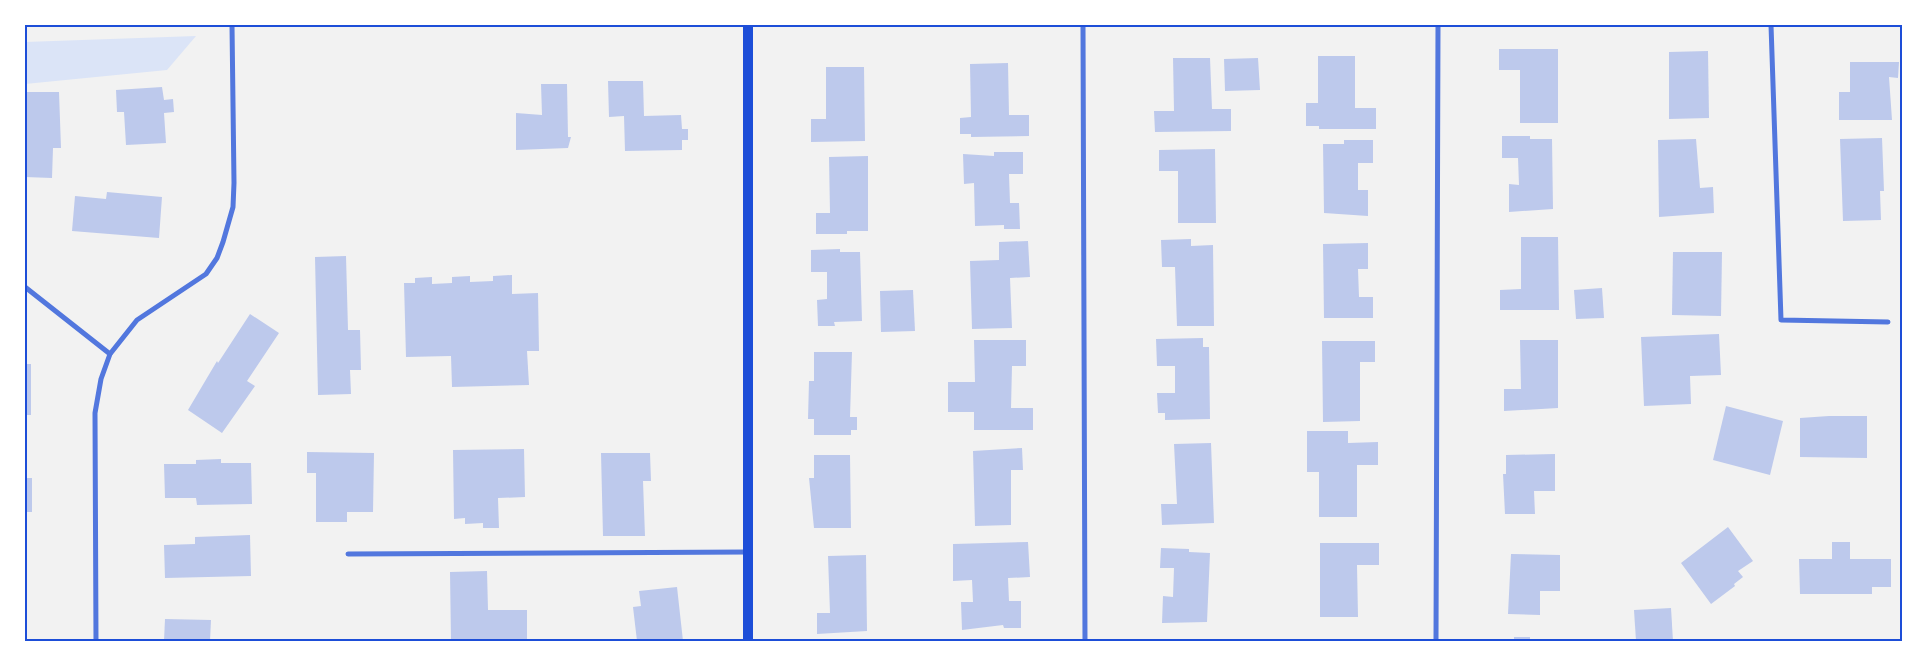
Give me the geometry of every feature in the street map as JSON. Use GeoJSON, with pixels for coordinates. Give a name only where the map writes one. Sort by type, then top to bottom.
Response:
{"type":"FeatureCollection","features":[{"type":"Feature","properties":{"kind":"main road"},"geometry":{"type":"LineString","coordinates":[[748,25],[748,641]]}},
{"type":"Feature","properties":{"kind":"street"},"geometry":{"type":"LineString","coordinates":[[96,641],[95,413],[101,379],[110,354],[137,320],[206,274],[220,250],[233,207],[234,191],[232,25]]}},
{"type":"Feature","properties":{"kind":"street"},"geometry":{"type":"LineString","coordinates":[[1084,25],[1085,641]]}},
{"type":"Feature","properties":{"kind":"street"},"geometry":{"type":"LineString","coordinates":[[1436,641],[1438,25]]}},
{"type":"Feature","properties":{"kind":"street"},"geometry":{"type":"LineString","coordinates":[[1771,25],[1781,320],[1888,322]]}},
{"type":"Feature","properties":{"kind":"street"},"geometry":{"type":"LineString","coordinates":[[25,287],[110,354]]}},
{"type":"Feature","properties":{"kind":"street"},"geometry":{"type":"LineString","coordinates":[[348,554],[748,552]]}},
{"type":"Feature","properties":{"kind":"shaded area"},"geometry":{"type":"Polygon","coordinates":[[[196,36],[167,70],[25,84],[25,42],[196,36]]]}},
{"type":"Feature","properties":{"kind":"building"},"geometry":{"type":"Polygon","coordinates":[[[1499,49],[1558,49],[1558,123],[1520,123],[1520,70],[1499,70],[1499,49]]]}},
{"type":"Feature","properties":{"kind":"building"},"geometry":{"type":"Polygon","coordinates":[[[1708,51],[1709,118],[1669,119],[1669,52],[1708,51]]]}},
{"type":"Feature","properties":{"kind":"building"},"geometry":{"type":"Polygon","coordinates":[[[1318,56],[1355,56],[1355,108],[1376,108],[1376,129],[1319,129],[1319,126],[1306,126],[1306,103],[1318,103],[1318,56]]]}},
{"type":"Feature","properties":{"kind":"building"},"geometry":{"type":"Polygon","coordinates":[[[1173,58],[1210,58],[1212,109],[1231,109],[1231,131],[1155,132],[1154,111],[1174,111],[1173,58]]]}},
{"type":"Feature","properties":{"kind":"building"},"geometry":{"type":"Polygon","coordinates":[[[1258,58],[1260,90],[1225,91],[1224,59],[1258,58]]]}},
{"type":"Feature","properties":{"kind":"building"},"geometry":{"type":"Polygon","coordinates":[[[1850,62],[1899,62],[1898,78],[1889,77],[1892,120],[1839,120],[1839,92],[1850,92],[1850,62]]]}},
{"type":"Feature","properties":{"kind":"building"},"geometry":{"type":"Polygon","coordinates":[[[1008,63],[1009,115],[1029,115],[1029,136],[971,137],[971,134],[960,134],[960,118],[971,117],[970,64],[1008,63]]]}},
{"type":"Feature","properties":{"kind":"building"},"geometry":{"type":"Polygon","coordinates":[[[826,67],[864,67],[865,141],[811,142],[811,119],[826,119],[826,67]]]}},
{"type":"Feature","properties":{"kind":"building"},"geometry":{"type":"Polygon","coordinates":[[[608,81],[643,81],[644,116],[681,115],[682,129],[688,129],[688,140],[682,140],[682,150],[625,151],[624,116],[609,117],[608,81]]]}},
{"type":"Feature","properties":{"kind":"building"},"geometry":{"type":"Polygon","coordinates":[[[541,84],[567,84],[568,137],[571,137],[568,148],[516,150],[516,113],[542,115],[541,84]]]}},
{"type":"Feature","properties":{"kind":"building"},"geometry":{"type":"Polygon","coordinates":[[[162,87],[164,100],[173,99],[174,112],[164,113],[166,143],[126,145],[124,112],[117,112],[116,90],[162,87]]]}},
{"type":"Feature","properties":{"kind":"building"},"geometry":{"type":"Polygon","coordinates":[[[25,92],[59,92],[61,148],[53,148],[52,178],[25,177],[25,92]]]}},
{"type":"Feature","properties":{"kind":"building"},"geometry":{"type":"Polygon","coordinates":[[[1502,136],[1530,136],[1530,139],[1552,139],[1553,209],[1509,212],[1509,184],[1519,185],[1518,158],[1502,158],[1502,136]]]}},
{"type":"Feature","properties":{"kind":"building"},"geometry":{"type":"Polygon","coordinates":[[[1882,138],[1884,191],[1880,191],[1881,220],[1843,221],[1840,139],[1882,138]]]}},
{"type":"Feature","properties":{"kind":"building"},"geometry":{"type":"Polygon","coordinates":[[[1696,139],[1700,188],[1713,187],[1714,213],[1659,217],[1658,140],[1696,139]]]}},
{"type":"Feature","properties":{"kind":"building"},"geometry":{"type":"Polygon","coordinates":[[[1344,140],[1373,140],[1373,163],[1358,163],[1358,190],[1368,190],[1368,216],[1324,213],[1323,144],[1344,144],[1344,140]]]}},
{"type":"Feature","properties":{"kind":"building"},"geometry":{"type":"Polygon","coordinates":[[[1215,149],[1216,223],[1178,223],[1178,171],[1159,171],[1159,150],[1215,149]]]}},
{"type":"Feature","properties":{"kind":"building"},"geometry":{"type":"Polygon","coordinates":[[[994,152],[1023,152],[1023,174],[1009,174],[1010,203],[1019,203],[1020,229],[1004,229],[1004,225],[975,226],[974,183],[964,184],[963,154],[994,156],[994,152]]]}},
{"type":"Feature","properties":{"kind":"building"},"geometry":{"type":"Polygon","coordinates":[[[868,156],[868,231],[847,231],[847,234],[816,234],[816,213],[830,213],[829,157],[868,156]]]}},
{"type":"Feature","properties":{"kind":"building"},"geometry":{"type":"Polygon","coordinates":[[[107,192],[162,197],[159,238],[72,231],[75,196],[106,199],[107,192]]]}},
{"type":"Feature","properties":{"kind":"building"},"geometry":{"type":"Polygon","coordinates":[[[1521,237],[1558,237],[1559,310],[1500,310],[1500,290],[1521,289],[1521,237]]]}},
{"type":"Feature","properties":{"kind":"building"},"geometry":{"type":"Polygon","coordinates":[[[1191,239],[1191,246],[1213,245],[1214,326],[1177,326],[1175,267],[1162,267],[1161,240],[1191,239]]]}},
{"type":"Feature","properties":{"kind":"building"},"geometry":{"type":"Polygon","coordinates":[[[1028,241],[1030,277],[1010,278],[1012,328],[972,329],[970,261],[999,260],[999,242],[1028,241]]]}},
{"type":"Feature","properties":{"kind":"building"},"geometry":{"type":"Polygon","coordinates":[[[1368,243],[1368,269],[1358,269],[1359,297],[1373,297],[1373,318],[1324,318],[1323,244],[1368,243]]]}},
{"type":"Feature","properties":{"kind":"building"},"geometry":{"type":"Polygon","coordinates":[[[840,249],[840,252],[860,252],[862,321],[834,322],[835,326],[818,326],[817,300],[827,299],[827,272],[811,272],[811,250],[840,249]]]}},
{"type":"Feature","properties":{"kind":"building"},"geometry":{"type":"Polygon","coordinates":[[[1673,252],[1722,252],[1721,316],[1672,315],[1673,252]]]}},
{"type":"Feature","properties":{"kind":"building"},"geometry":{"type":"Polygon","coordinates":[[[346,256],[348,330],[360,330],[361,370],[350,370],[351,394],[318,395],[315,257],[346,256]]]}},
{"type":"Feature","properties":{"kind":"building"},"geometry":{"type":"Polygon","coordinates":[[[512,275],[512,294],[538,293],[539,351],[527,351],[529,385],[452,387],[451,356],[406,357],[404,283],[415,283],[415,278],[432,277],[432,284],[452,283],[452,277],[470,276],[470,282],[493,281],[493,276],[512,275]]]}},
{"type":"Feature","properties":{"kind":"building"},"geometry":{"type":"Polygon","coordinates":[[[1602,288],[1604,318],[1576,319],[1574,290],[1602,288]]]}},
{"type":"Feature","properties":{"kind":"building"},"geometry":{"type":"Polygon","coordinates":[[[913,290],[915,331],[881,332],[880,291],[913,290]]]}},
{"type":"Feature","properties":{"kind":"building"},"geometry":{"type":"Polygon","coordinates":[[[250,314],[279,333],[247,381],[255,386],[222,433],[188,410],[217,361],[218,363],[250,314]]]}},
{"type":"Feature","properties":{"kind":"building"},"geometry":{"type":"Polygon","coordinates":[[[1719,334],[1721,375],[1690,376],[1691,404],[1644,406],[1641,337],[1719,334]]]}},
{"type":"Feature","properties":{"kind":"building"},"geometry":{"type":"Polygon","coordinates":[[[1203,338],[1203,347],[1209,347],[1210,419],[1165,420],[1165,413],[1158,413],[1157,393],[1175,393],[1175,366],[1157,366],[1156,339],[1203,338]]]}},
{"type":"Feature","properties":{"kind":"building"},"geometry":{"type":"Polygon","coordinates":[[[974,340],[1026,340],[1026,366],[1012,366],[1011,408],[1033,408],[1033,430],[974,430],[974,412],[948,412],[948,382],[975,382],[974,340]]]}},
{"type":"Feature","properties":{"kind":"building"},"geometry":{"type":"Polygon","coordinates":[[[1520,340],[1558,340],[1558,408],[1504,411],[1504,389],[1521,389],[1520,340]]]}},
{"type":"Feature","properties":{"kind":"building"},"geometry":{"type":"Polygon","coordinates":[[[1322,341],[1375,341],[1375,362],[1360,362],[1360,421],[1323,422],[1322,341]]]}},
{"type":"Feature","properties":{"kind":"building"},"geometry":{"type":"Polygon","coordinates":[[[814,352],[852,352],[850,417],[857,417],[857,430],[851,430],[851,435],[814,435],[814,419],[808,419],[809,381],[814,381],[814,352]]]}},
{"type":"Feature","properties":{"kind":"building"},"geometry":{"type":"Polygon","coordinates":[[[25,364],[31,364],[31,415],[25,415],[25,364]]]}},
{"type":"Feature","properties":{"kind":"building"},"geometry":{"type":"Polygon","coordinates":[[[1726,406],[1783,421],[1770,475],[1713,460],[1726,406]]]}},
{"type":"Feature","properties":{"kind":"building"},"geometry":{"type":"Polygon","coordinates":[[[1867,416],[1867,458],[1800,457],[1800,418],[1867,416]]]}},
{"type":"Feature","properties":{"kind":"building"},"geometry":{"type":"Polygon","coordinates":[[[1307,431],[1348,431],[1348,443],[1378,442],[1378,465],[1357,465],[1357,517],[1319,517],[1319,472],[1307,472],[1307,431]]]}},
{"type":"Feature","properties":{"kind":"building"},"geometry":{"type":"Polygon","coordinates":[[[1211,443],[1214,523],[1162,525],[1161,504],[1177,504],[1174,444],[1211,443]]]}},
{"type":"Feature","properties":{"kind":"building"},"geometry":{"type":"Polygon","coordinates":[[[1022,448],[1023,470],[1011,470],[1011,525],[975,526],[973,451],[1022,448]]]}},
{"type":"Feature","properties":{"kind":"building"},"geometry":{"type":"Polygon","coordinates":[[[524,449],[525,497],[498,498],[499,528],[483,528],[483,523],[465,524],[465,518],[454,519],[453,450],[524,449]]]}},
{"type":"Feature","properties":{"kind":"building"},"geometry":{"type":"Polygon","coordinates":[[[307,452],[374,453],[373,512],[347,512],[347,522],[316,522],[316,473],[307,473],[307,452]]]}},
{"type":"Feature","properties":{"kind":"building"},"geometry":{"type":"Polygon","coordinates":[[[601,453],[650,453],[651,481],[643,481],[645,536],[603,536],[601,453]]]}},
{"type":"Feature","properties":{"kind":"building"},"geometry":{"type":"Polygon","coordinates":[[[1555,454],[1555,491],[1534,491],[1535,514],[1505,514],[1503,474],[1506,474],[1506,455],[1555,454]]]}},
{"type":"Feature","properties":{"kind":"building"},"geometry":{"type":"Polygon","coordinates":[[[814,455],[850,455],[851,528],[814,528],[809,478],[814,478],[814,455]]]}},
{"type":"Feature","properties":{"kind":"building"},"geometry":{"type":"Polygon","coordinates":[[[221,459],[221,463],[251,463],[252,504],[197,505],[196,498],[165,498],[164,464],[196,464],[196,460],[221,459]]]}},
{"type":"Feature","properties":{"kind":"building"},"geometry":{"type":"Polygon","coordinates":[[[25,478],[32,478],[32,512],[25,512],[25,478]]]}},
{"type":"Feature","properties":{"kind":"building"},"geometry":{"type":"Polygon","coordinates":[[[1728,527],[1753,561],[1738,571],[1743,577],[1734,584],[1735,586],[1711,604],[1681,563],[1728,527]]]}},
{"type":"Feature","properties":{"kind":"building"},"geometry":{"type":"Polygon","coordinates":[[[250,535],[251,576],[165,578],[164,545],[195,544],[195,537],[250,535]]]}},
{"type":"Feature","properties":{"kind":"building"},"geometry":{"type":"Polygon","coordinates":[[[1028,542],[1030,577],[1008,578],[1009,601],[1021,601],[1021,628],[1004,628],[1003,625],[962,630],[961,602],[973,602],[972,580],[953,581],[953,544],[1028,542]]]}},
{"type":"Feature","properties":{"kind":"building"},"geometry":{"type":"Polygon","coordinates":[[[1832,542],[1850,542],[1850,559],[1891,559],[1891,587],[1872,587],[1872,594],[1800,594],[1799,559],[1832,559],[1832,542]]]}},
{"type":"Feature","properties":{"kind":"building"},"geometry":{"type":"Polygon","coordinates":[[[1320,543],[1379,543],[1379,565],[1357,565],[1358,617],[1320,617],[1320,543]]]}},
{"type":"Feature","properties":{"kind":"building"},"geometry":{"type":"Polygon","coordinates":[[[1161,548],[1189,549],[1189,552],[1210,553],[1207,622],[1162,623],[1163,596],[1173,597],[1174,568],[1160,568],[1161,548]]]}},
{"type":"Feature","properties":{"kind":"building"},"geometry":{"type":"Polygon","coordinates":[[[1511,554],[1560,555],[1560,591],[1540,591],[1540,615],[1508,614],[1511,554]]]}},
{"type":"Feature","properties":{"kind":"building"},"geometry":{"type":"Polygon","coordinates":[[[866,555],[867,631],[817,634],[817,613],[830,613],[828,556],[866,555]]]}},
{"type":"Feature","properties":{"kind":"building"},"geometry":{"type":"Polygon","coordinates":[[[487,571],[488,610],[527,610],[527,641],[451,641],[450,572],[487,571]]]}},
{"type":"Feature","properties":{"kind":"building"},"geometry":{"type":"Polygon","coordinates":[[[677,587],[683,641],[637,641],[633,607],[641,606],[639,591],[677,587]]]}},
{"type":"Feature","properties":{"kind":"building"},"geometry":{"type":"Polygon","coordinates":[[[1671,608],[1673,641],[1636,641],[1634,610],[1671,608]]]}},
{"type":"Feature","properties":{"kind":"building"},"geometry":{"type":"Polygon","coordinates":[[[165,619],[211,620],[210,641],[164,641],[165,619]]]}},
{"type":"Feature","properties":{"kind":"building"},"geometry":{"type":"Polygon","coordinates":[[[1514,637],[1530,637],[1530,641],[1514,641],[1514,637]]]}}]}
